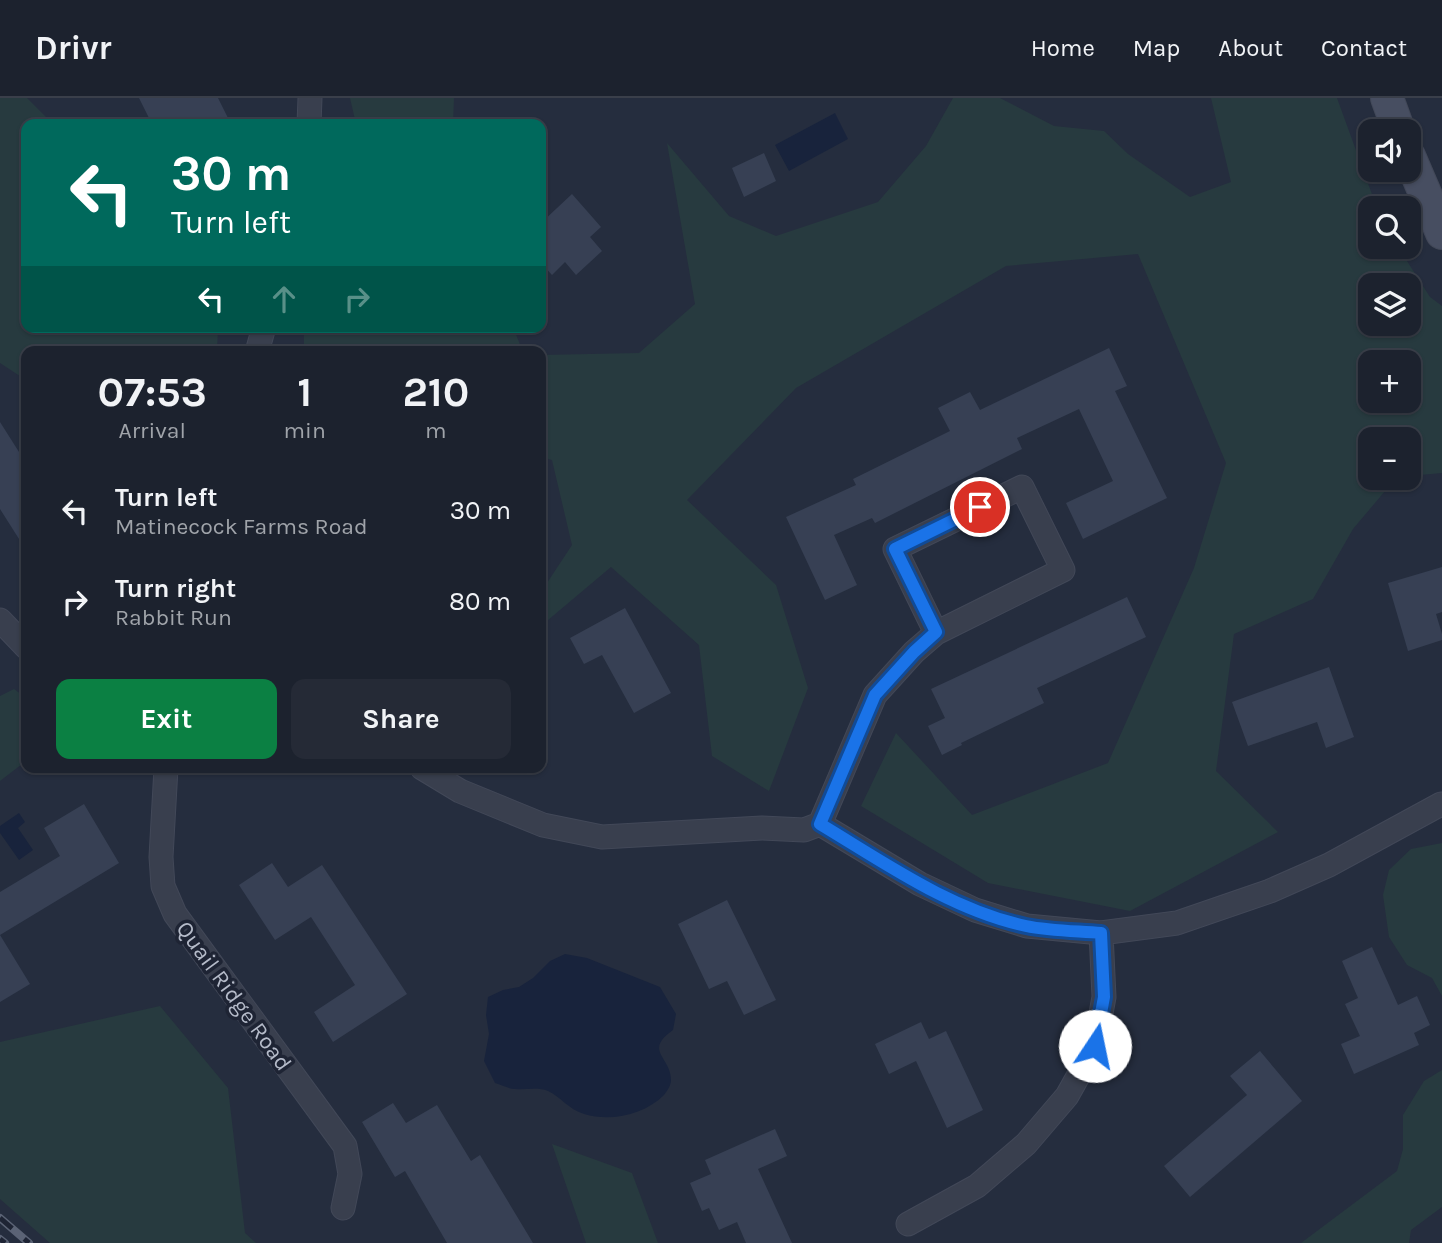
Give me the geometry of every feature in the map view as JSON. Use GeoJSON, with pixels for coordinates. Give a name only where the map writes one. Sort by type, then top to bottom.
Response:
{"type":"FeatureCollection","features":[{"type":"Feature","properties":{"kind":"street"},"geometry":{"type":"LineString","coordinates":[[309,119],[310,98]]}},
{"type":"Feature","properties":{"kind":"street"},"geometry":{"type":"LineString","coordinates":[[1387,98],[1395,119]]}},
{"type":"Feature","properties":{"kind":"street"},"geometry":{"type":"LineString","coordinates":[[1420,182],[1442,233]]}},
{"type":"Feature","properties":{"kind":"street"},"geometry":{"type":"LineString","coordinates":[[430,773],[460,791],[543,825],[602,837],[762,828],[804,831],[820,824],[875,695],[914,652],[936,632],[1063,570],[1023,486],[895,549],[936,632]]}},
{"type":"Feature","properties":{"kind":"street"},"geometry":{"type":"LineString","coordinates":[[0,620],[21,642]]}},
{"type":"Feature","properties":{"kind":"street","name":"Quail Ridge Road"},"geometry":{"type":"LineString","coordinates":[[166,773],[161,857],[163,886],[175,914],[345,1146],[350,1174],[343,1208]]}},
{"type":"Feature","properties":{"kind":"street"},"geometry":{"type":"LineString","coordinates":[[820,824],[920,884],[975,910],[1027,926],[1101,933],[1177,923],[1270,891],[1329,865],[1441,804]]}},
{"type":"Feature","properties":{"kind":"street"},"geometry":{"type":"LineString","coordinates":[[908,1224],[977,1186],[1026,1144],[1067,1096],[1095,1046],[1104,997],[1101,933]]}},
{"type":"Feature","properties":{"kind":"green space"},"geometry":{"type":"Polygon","coordinates":[[[0,98],[27,98],[48,119],[21,119],[21,333],[218,333],[217,346],[21,346],[21,377],[0,363],[0,98]]]}},
{"type":"Feature","properties":{"kind":"green space"},"geometry":{"type":"Polygon","coordinates":[[[350,98],[454,98],[453,119],[355,119],[350,98]]]}},
{"type":"Feature","properties":{"kind":"green space"},"geometry":{"type":"Polygon","coordinates":[[[953,98],[1000,98],[1054,126],[1104,131],[1128,154],[1190,197],[1231,182],[1211,98],[1337,98],[1358,156],[1358,182],[1368,182],[1373,196],[1358,196],[1358,259],[1406,259],[1415,273],[1358,273],[1358,336],[1421,336],[1421,283],[1430,297],[1442,306],[1442,473],[1421,475],[1421,427],[1358,427],[1358,490],[1386,490],[1353,529],[1313,599],[1234,634],[1216,771],[1278,832],[1130,911],[988,883],[861,806],[896,733],[972,815],[1108,763],[1194,568],[1226,463],[1138,254],[1006,266],[796,388],[687,500],[776,585],[808,688],[769,791],[712,756],[699,645],[611,567],[546,622],[546,584],[572,545],[552,460],[546,458],[546,355],[639,353],[695,304],[667,143],[729,216],[776,236],[878,202],[926,146],[953,98]]]}},
{"type":"Feature","properties":{"kind":"green space"},"geometry":{"type":"Polygon","coordinates":[[[304,333],[515,333],[521,346],[304,346],[304,333]]]}},
{"type":"Feature","properties":{"kind":"green space"},"geometry":{"type":"Polygon","coordinates":[[[14,689],[21,694],[21,765],[0,781],[0,696],[14,689]]]}},
{"type":"Feature","properties":{"kind":"green space"},"geometry":{"type":"Polygon","coordinates":[[[1442,843],[1442,996],[1432,978],[1407,965],[1389,937],[1383,895],[1389,870],[1411,849],[1442,843]]]}},
{"type":"Feature","properties":{"kind":"green space"},"geometry":{"type":"Polygon","coordinates":[[[160,1006],[228,1088],[245,1233],[256,1243],[50,1243],[0,1199],[0,1042],[160,1006]]]}},
{"type":"Feature","properties":{"kind":"green space"},"geometry":{"type":"Polygon","coordinates":[[[1442,1070],[1442,1207],[1411,1230],[1409,1243],[1301,1243],[1397,1171],[1403,1149],[1403,1115],[1424,1081],[1442,1070]]]}},
{"type":"Feature","properties":{"kind":"green space"},"geometry":{"type":"Polygon","coordinates":[[[552,1144],[632,1173],[658,1243],[586,1243],[552,1144]]]}},
{"type":"Feature","properties":{"kind":"water"},"geometry":{"type":"Polygon","coordinates":[[[835,113],[848,139],[789,171],[775,145],[835,113]]]}},
{"type":"Feature","properties":{"kind":"water"},"geometry":{"type":"Polygon","coordinates":[[[19,813],[25,822],[18,828],[33,850],[19,860],[0,833],[0,826],[19,813]]]}},
{"type":"Feature","properties":{"kind":"water"},"geometry":{"type":"Polygon","coordinates":[[[565,954],[587,958],[660,987],[676,1014],[673,1030],[664,1037],[659,1049],[670,1072],[669,1088],[647,1108],[616,1117],[594,1116],[573,1109],[548,1091],[513,1089],[495,1083],[484,1061],[489,1034],[486,1015],[488,997],[519,987],[533,978],[550,961],[565,954]]]}},
{"type":"Feature","properties":{"kind":"building"},"geometry":{"type":"Polygon","coordinates":[[[139,98],[218,98],[228,119],[150,119],[139,98]]]}},
{"type":"Feature","properties":{"kind":"building"},"geometry":{"type":"Polygon","coordinates":[[[764,153],[776,181],[744,197],[732,168],[764,153]]]}},
{"type":"Feature","properties":{"kind":"building"},"geometry":{"type":"Polygon","coordinates":[[[572,194],[601,227],[590,237],[602,251],[576,275],[565,262],[552,275],[546,268],[546,218],[572,194]]]}},
{"type":"Feature","properties":{"kind":"building"},"geometry":{"type":"Polygon","coordinates":[[[1109,348],[1127,386],[1115,391],[1167,498],[1083,539],[1066,503],[1113,481],[1079,409],[1017,438],[1022,449],[875,523],[872,518],[834,535],[857,585],[825,600],[786,517],[856,485],[853,479],[950,431],[938,408],[970,392],[980,410],[1109,348]]]}},
{"type":"Feature","properties":{"kind":"building"},"geometry":{"type":"Polygon","coordinates":[[[0,422],[21,455],[21,542],[0,509],[0,422]]]}},
{"type":"Feature","properties":{"kind":"building"},"geometry":{"type":"Polygon","coordinates":[[[1442,567],[1442,612],[1436,614],[1442,640],[1408,651],[1388,583],[1442,567]]]}},
{"type":"Feature","properties":{"kind":"building"},"geometry":{"type":"Polygon","coordinates":[[[1127,597],[1146,637],[1037,688],[1044,703],[942,755],[928,726],[945,718],[931,689],[1127,597]]]}},
{"type":"Feature","properties":{"kind":"building"},"geometry":{"type":"Polygon","coordinates":[[[625,608],[671,693],[634,713],[602,655],[584,664],[570,638],[625,608]]]}},
{"type":"Feature","properties":{"kind":"building"},"geometry":{"type":"Polygon","coordinates":[[[1329,667],[1354,737],[1326,748],[1317,722],[1248,746],[1232,702],[1329,667]]]}},
{"type":"Feature","properties":{"kind":"building"},"geometry":{"type":"Polygon","coordinates":[[[84,804],[119,863],[0,935],[0,892],[60,856],[44,828],[84,804]]]}},
{"type":"Feature","properties":{"kind":"building"},"geometry":{"type":"Polygon","coordinates":[[[272,863],[288,887],[322,865],[407,994],[333,1042],[314,1012],[355,985],[311,917],[275,940],[239,885],[272,863]]]}},
{"type":"Feature","properties":{"kind":"building"},"geometry":{"type":"Polygon","coordinates":[[[727,900],[776,1000],[744,1015],[727,981],[709,989],[678,924],[727,900]]]}},
{"type":"Feature","properties":{"kind":"building"},"geometry":{"type":"Polygon","coordinates":[[[0,935],[30,984],[0,1002],[0,935]]]}},
{"type":"Feature","properties":{"kind":"building"},"geometry":{"type":"Polygon","coordinates":[[[1372,947],[1398,1005],[1417,996],[1430,1025],[1414,1033],[1419,1045],[1354,1074],[1341,1044],[1360,1036],[1345,1004],[1358,998],[1342,961],[1372,947]]]}},
{"type":"Feature","properties":{"kind":"building"},"geometry":{"type":"Polygon","coordinates":[[[921,1022],[929,1039],[946,1031],[983,1110],[947,1128],[916,1061],[889,1074],[875,1044],[921,1022]]]}},
{"type":"Feature","properties":{"kind":"building"},"geometry":{"type":"Polygon","coordinates":[[[1260,1051],[1302,1101],[1190,1197],[1164,1166],[1247,1095],[1230,1076],[1260,1051]]]}},
{"type":"Feature","properties":{"kind":"building"},"geometry":{"type":"Polygon","coordinates":[[[393,1103],[406,1123],[437,1105],[471,1161],[480,1155],[533,1243],[447,1243],[405,1171],[395,1177],[362,1122],[393,1103]]]}},
{"type":"Feature","properties":{"kind":"building"},"geometry":{"type":"Polygon","coordinates":[[[775,1129],[787,1156],[758,1169],[792,1243],[746,1243],[737,1222],[719,1230],[709,1208],[702,1211],[690,1183],[711,1174],[705,1160],[775,1129]]]}},
{"type":"Feature","properties":{"kind":"railway"},"geometry":{"type":"LineString","coordinates":[[0,1218],[29,1243]]}},
{"type":"Feature","properties":{"kind":"railway"},"geometry":{"type":"LineString","coordinates":[[0,1239],[5,1243]]}},
{"type":"Feature","properties":{"kind":"route"},"geometry":{"type":"LineString","coordinates":[[980,507],[895,549],[936,632],[875,695],[820,824],[920,884],[975,910],[1027,926],[1101,933],[1104,997],[1095,1046]]}}]}
